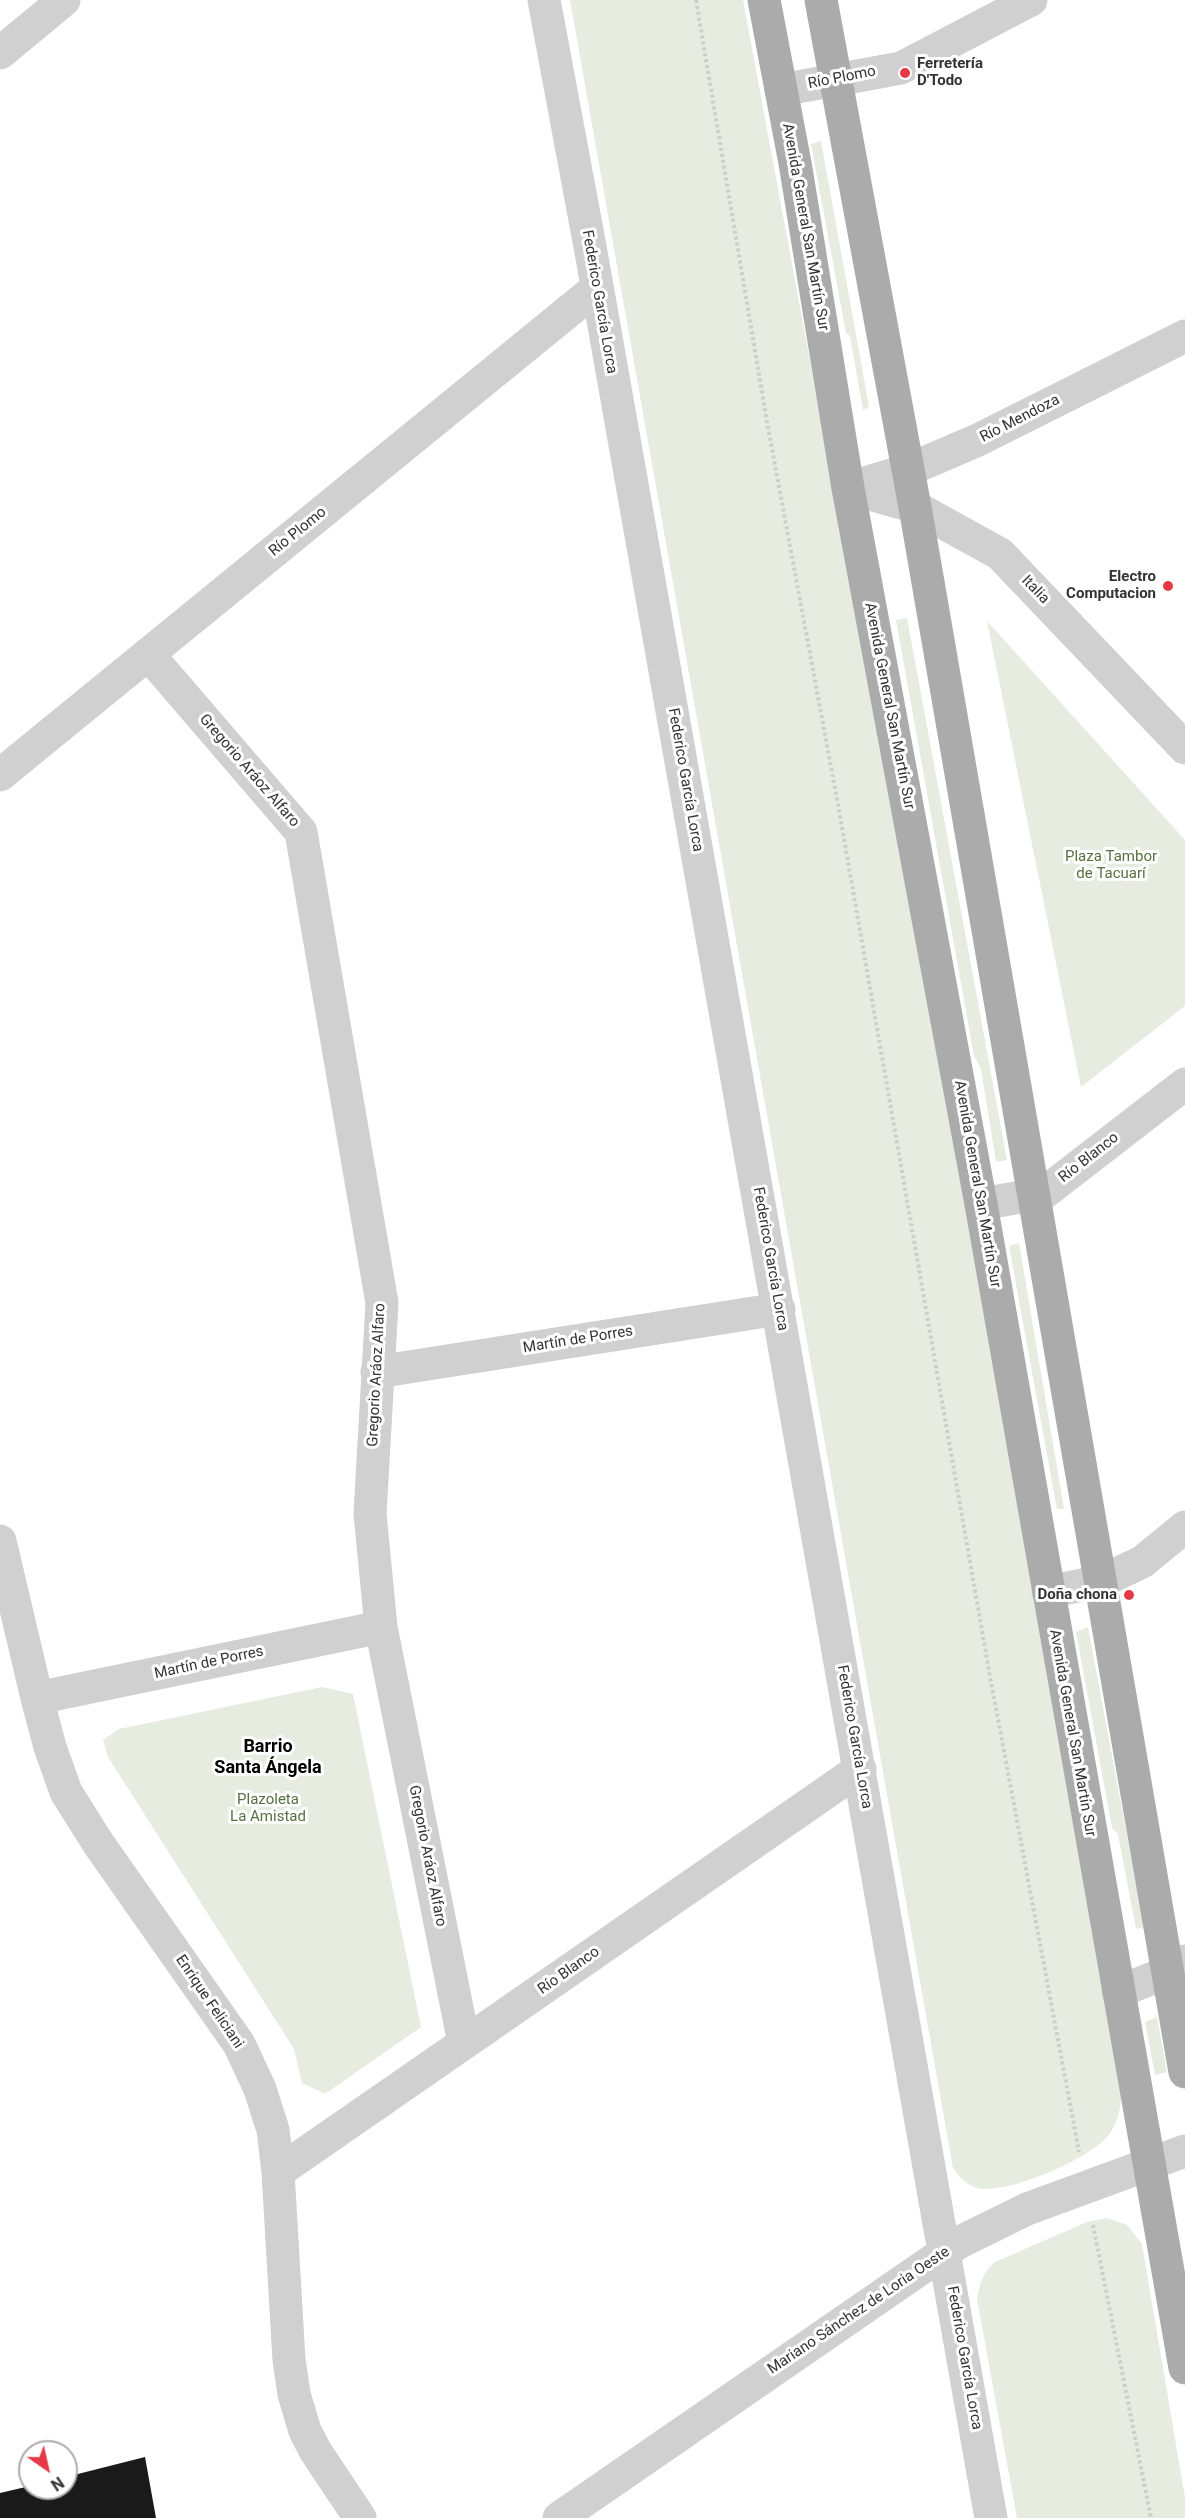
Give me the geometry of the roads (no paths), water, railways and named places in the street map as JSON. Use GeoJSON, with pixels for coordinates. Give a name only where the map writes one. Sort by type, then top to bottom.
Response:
{"type":"FeatureCollection","features":[{"type":"Feature","properties":{"kind":"main road","name":"Avenida General San Martín Sur"},"geometry":{"type":"LineString","coordinates":[[764,0],[795,163],[848,488],[981,1204],[1185,2368]]}},
{"type":"Feature","properties":{"kind":"main road"},"geometry":{"type":"LineString","coordinates":[[821,0],[915,507],[1102,1581],[1177,1967],[1185,2073]]}},
{"type":"Feature","properties":{"kind":"street"},"geometry":{"type":"LineString","coordinates":[[0,53],[64,0]]}},
{"type":"Feature","properties":{"kind":"street","name":"Federico García Lorca"},"geometry":{"type":"LineString","coordinates":[[544,0],[779,1309],[991,2518]]}},
{"type":"Feature","properties":{"kind":"street","name":"Río Plomo"},"geometry":{"type":"LineString","coordinates":[[781,90],[901,68],[1030,0]]}},
{"type":"Feature","properties":{"kind":"street","name":"Río Plomo"},"geometry":{"type":"LineString","coordinates":[[0,775],[597,288]]}},
{"type":"Feature","properties":{"kind":"street","name":"Río Mendoza"},"geometry":{"type":"LineString","coordinates":[[848,488],[908,470],[978,440],[1185,336]]}},
{"type":"Feature","properties":{"kind":"street","name":"Italia"},"geometry":{"type":"LineString","coordinates":[[848,488],[915,507],[1000,554],[1185,748]]}},
{"type":"Feature","properties":{"kind":"street","name":"Gregorio Aráoz Alfaro"},"geometry":{"type":"LineString","coordinates":[[148,654],[301,832],[382,1303],[370,1514],[381,1627],[465,2043]]}},
{"type":"Feature","properties":{"kind":"street","name":"Río Blanco"},"geometry":{"type":"LineString","coordinates":[[981,1204],[1044,1193],[1185,1084]]}},
{"type":"Feature","properties":{"kind":"street","name":"Martín de Porres"},"geometry":{"type":"LineString","coordinates":[[377,1372],[779,1309]]}},
{"type":"Feature","properties":{"kind":"street"},"geometry":{"type":"LineString","coordinates":[[1048,1592],[1102,1581],[1142,1562],[1185,1527]]}},
{"type":"Feature","properties":{"kind":"street","name":"Enrique Feliciani"},"geometry":{"type":"LineString","coordinates":[[0,1540],[37,1698],[50,1747],[66,1792],[82,1819],[239,2044],[260,2089],[273,2130],[278,2172],[288,2350],[294,2394],[305,2432],[360,2518]]}},
{"type":"Feature","properties":{"kind":"street","name":"Martín de Porres"},"geometry":{"type":"LineString","coordinates":[[37,1698],[381,1627]]}},
{"type":"Feature","properties":{"kind":"street","name":"Río Blanco"},"geometry":{"type":"LineString","coordinates":[[278,2172],[860,1769]]}},
{"type":"Feature","properties":{"kind":"street"},"geometry":{"type":"LineString","coordinates":[[1118,1992],[1177,1967]]}},
{"type":"Feature","properties":{"kind":"street","name":"Mariano Sánchez de Loria Oeste"},"geometry":{"type":"LineString","coordinates":[[559,2518],[946,2251],[1027,2209],[1185,2151]]}},
{"type":"Feature","properties":{"kind":"place","name":"Ferretería D'Todo"},"geometry":{"type":"Point","coordinates":[905,73]}},
{"type":"Feature","properties":{"kind":"place","name":"Electro Computacion"},"geometry":{"type":"Point","coordinates":[1168,586]}},
{"type":"Feature","properties":{"kind":"place","name":"Doña chona"},"geometry":{"type":"Point","coordinates":[1129,1595]}},
{"type":"Feature","properties":{"kind":"district","name":"Barrio Santa Ángela"},"geometry":{"type":"Point","coordinates":[268,1757]}},
{"type":"Feature","properties":{"kind":"park label","name":"Plaza Tambor de Tacuarí"},"geometry":{"type":"Point","coordinates":[1111,866]}},
{"type":"Feature","properties":{"kind":"park label","name":"Plazoleta La Amistad"},"geometry":{"type":"Point","coordinates":[268,1808]}}]}
